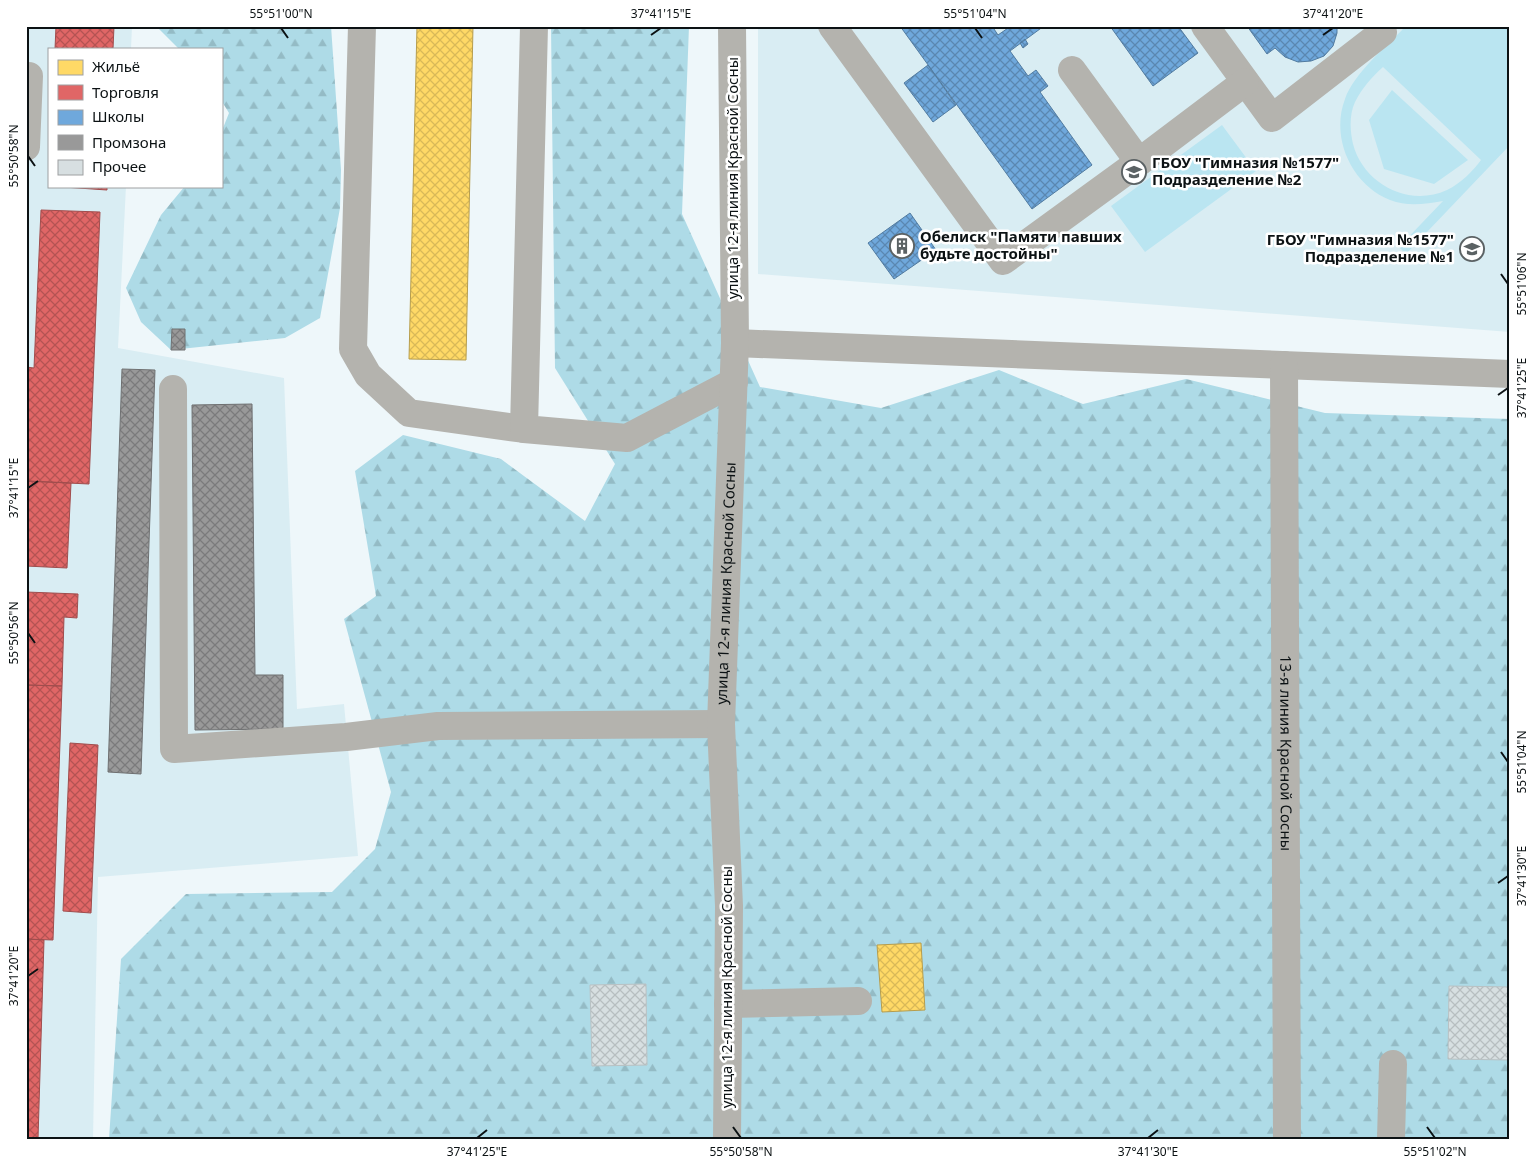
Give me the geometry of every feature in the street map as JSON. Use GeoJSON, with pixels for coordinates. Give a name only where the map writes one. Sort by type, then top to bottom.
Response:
{"type":"FeatureCollection","features":[{"type":"Feature","properties":{"kind":"lane"},"geometry":{"type":"LineString","coordinates":[[362,26],[353,349],[368,375],[409,413],[524,429],[626,438],[734,382]]}},
{"type":"Feature","properties":{"kind":"lane"},"geometry":{"type":"LineString","coordinates":[[524,429],[534,26]]}},
{"type":"Feature","properties":{"kind":"lane","name":"улица 12-я линия Красной Сосны"},"geometry":{"type":"LineString","coordinates":[[727,1139],[729,906],[720,724],[735,343],[732,26]]}},
{"type":"Feature","properties":{"kind":"lane"},"geometry":{"type":"LineString","coordinates":[[832,26],[1003,261],[1245,82]]}},
{"type":"Feature","properties":{"kind":"lane"},"geometry":{"type":"LineString","coordinates":[[1205,26],[1272,118],[1383,32],[1379,26]]}},
{"type":"Feature","properties":{"kind":"lane"},"geometry":{"type":"LineString","coordinates":[[1072,70],[1138,162]]}},
{"type":"Feature","properties":{"kind":"lane"},"geometry":{"type":"LineString","coordinates":[[26,76],[29,76],[26,147]]}},
{"type":"Feature","properties":{"kind":"lane"},"geometry":{"type":"LineString","coordinates":[[735,343],[1510,374]]}},
{"type":"Feature","properties":{"kind":"lane","name":"13-я линия Красной Сосны"},"geometry":{"type":"LineString","coordinates":[[1284,365],[1287,1139]]}},
{"type":"Feature","properties":{"kind":"lane"},"geometry":{"type":"LineString","coordinates":[[173,389],[174,749],[346,737],[438,726],[720,724]]}},
{"type":"Feature","properties":{"kind":"lane"},"geometry":{"type":"LineString","coordinates":[[728,1004],[858,1001]]}},
{"type":"Feature","properties":{"kind":"lane"},"geometry":{"type":"LineString","coordinates":[[1391,1139],[1393,1064]]}},
{"type":"Feature","properties":{"kind":"shaded area"},"geometry":{"type":"Polygon","coordinates":[[[26,26],[132,26],[131,48],[48,48],[48,188],[126,188],[118,348],[284,378],[297,709],[344,704],[358,856],[98,877],[93,1139],[26,1139],[26,26]]]}},
{"type":"Feature","properties":{"kind":"shaded area","name":"ГБОУ \"Гимназия №1577\" Подразделение №2"},"geometry":{"type":"Polygon","coordinates":[[[758,26],[1510,26],[1510,332],[758,274],[758,26]]]}},
{"type":"Feature","properties":{"kind":"shaded area"},"geometry":{"type":"Polygon","coordinates":[[[1406,26],[1510,26],[1510,145],[1406,254],[1399,247],[1443,201],[1403,204],[1377,193],[1355,172],[1343,144],[1340,129],[1341,114],[1349,89],[1363,70],[1406,26]],[[1383,67],[1367,83],[1355,102],[1351,118],[1351,128],[1353,144],[1358,158],[1366,170],[1389,188],[1403,194],[1417,196],[1432,195],[1457,184],[1481,160],[1383,67]]]}},
{"type":"Feature","properties":{"kind":"shaded area"},"geometry":{"type":"Polygon","coordinates":[[[1392,90],[1468,160],[1434,184],[1384,169],[1369,120],[1392,90]]]}},
{"type":"Feature","properties":{"kind":"shaded area"},"geometry":{"type":"Polygon","coordinates":[[[1222,125],[1256,171],[1145,252],[1111,206],[1222,125]]]}},
{"type":"Feature","properties":{"kind":"green space"},"geometry":{"type":"Polygon","coordinates":[[[156,26],[331,26],[341,170],[340,208],[320,318],[285,338],[171,350],[141,322],[126,288],[161,215],[183,188],[222,188],[222,130],[229,113],[222,102],[222,48],[178,48],[156,26]]]}},
{"type":"Feature","properties":{"kind":"green space"},"geometry":{"type":"Polygon","coordinates":[[[551,26],[689,26],[682,214],[760,387],[881,408],[999,370],[1083,404],[1186,379],[1325,413],[1510,419],[1510,1139],[109,1139],[121,959],[186,894],[332,892],[375,849],[391,792],[344,619],[376,596],[355,471],[403,435],[501,459],[585,521],[615,464],[555,368],[551,26]]]}},
{"type":"Feature","properties":{"kind":"building: Жильё"},"geometry":{"type":"Polygon","coordinates":[[[417,26],[473,26],[466,360],[409,359],[417,26]]]}},
{"type":"Feature","properties":{"kind":"building: Жильё"},"geometry":{"type":"Polygon","coordinates":[[[921,943],[925,1010],[882,1012],[877,945],[921,943]]]}},
{"type":"Feature","properties":{"kind":"building: Торговля"},"geometry":{"type":"Polygon","coordinates":[[[56,26],[114,26],[113,48],[55,48],[56,26]]]}},
{"type":"Feature","properties":{"kind":"building: Торговля"},"geometry":{"type":"Polygon","coordinates":[[[78,188],[107,188],[107,190],[78,188]]]}},
{"type":"Feature","properties":{"kind":"building: Торговля"},"geometry":{"type":"Polygon","coordinates":[[[41,210],[100,212],[89,484],[26,481],[26,367],[34,368],[41,210]]]}},
{"type":"Feature","properties":{"kind":"building: Торговля"},"geometry":{"type":"Polygon","coordinates":[[[26,481],[71,483],[67,568],[26,566],[26,481]]]}},
{"type":"Feature","properties":{"kind":"building: Торговля"},"geometry":{"type":"Polygon","coordinates":[[[26,592],[78,594],[77,618],[64,617],[62,686],[26,685],[26,592]]]}},
{"type":"Feature","properties":{"kind":"building: Торговля"},"geometry":{"type":"Polygon","coordinates":[[[26,685],[62,686],[53,940],[26,939],[26,685]]]}},
{"type":"Feature","properties":{"kind":"building: Торговля"},"geometry":{"type":"Polygon","coordinates":[[[70,743],[98,745],[91,913],[63,911],[70,743]]]}},
{"type":"Feature","properties":{"kind":"building: Торговля"},"geometry":{"type":"Polygon","coordinates":[[[26,939],[44,940],[38,1139],[26,1139],[26,939]]]}},
{"type":"Feature","properties":{"kind":"building: Школы"},"geometry":{"type":"Polygon","coordinates":[[[900,26],[992,26],[998,35],[1011,26],[1044,26],[1010,51],[1028,76],[1036,70],[1048,86],[1040,92],[1092,165],[1032,209],[900,26]]]}},
{"type":"Feature","properties":{"kind":"building: Школы"},"geometry":{"type":"Polygon","coordinates":[[[1110,26],[1178,26],[1198,53],[1153,86],[1110,26]]]}},
{"type":"Feature","properties":{"kind":"building: Школы"},"geometry":{"type":"Polygon","coordinates":[[[1247,26],[1337,26],[1337,33],[1333,46],[1324,56],[1311,61],[1298,62],[1285,57],[1275,48],[1267,54],[1247,26]]]}},
{"type":"Feature","properties":{"kind":"building: Школы"},"geometry":{"type":"Polygon","coordinates":[[[1025,39],[1028,44],[1023,48],[1020,43],[1025,39]]]}},
{"type":"Feature","properties":{"kind":"building: Школы"},"geometry":{"type":"Polygon","coordinates":[[[928,65],[956,105],[933,122],[904,83],[928,65]]]}},
{"type":"Feature","properties":{"kind":"building: Школы","name":"Обелиск \"Памяти павших будьте достойны\""},"geometry":{"type":"Polygon","coordinates":[[[910,213],[936,250],[894,279],[868,243],[910,213]]]}},
{"type":"Feature","properties":{"kind":"building: Промзона"},"geometry":{"type":"Polygon","coordinates":[[[172,329],[185,329],[185,350],[171,350],[172,329]]]}},
{"type":"Feature","properties":{"kind":"building: Промзона"},"geometry":{"type":"Polygon","coordinates":[[[122,369],[155,370],[141,774],[108,772],[122,369]]]}},
{"type":"Feature","properties":{"kind":"building: Промзона"},"geometry":{"type":"Polygon","coordinates":[[[252,404],[255,675],[283,675],[283,729],[195,730],[192,405],[252,404]]]}},
{"type":"Feature","properties":{"kind":"building: Прочее"},"geometry":{"type":"Polygon","coordinates":[[[646,984],[647,1065],[592,1066],[590,985],[646,984]]]}},
{"type":"Feature","properties":{"kind":"building: Прочее"},"geometry":{"type":"Polygon","coordinates":[[[1449,986],[1510,987],[1510,1060],[1448,1059],[1449,986]]]}},
{"type":"Feature","properties":{"kind":"place","name":"ГБОУ \"Гимназия №1577\" Подразделение №2"},"geometry":{"type":"Point","coordinates":[1134,172]}},
{"type":"Feature","properties":{"kind":"place","name":"Обелиск \"Памяти павших будьте достойны\""},"geometry":{"type":"Point","coordinates":[902,246]}},
{"type":"Feature","properties":{"kind":"place","name":"ГБОУ \"Гимназия №1577\" Подразделение №1"},"geometry":{"type":"Point","coordinates":[1472,249]}}]}
